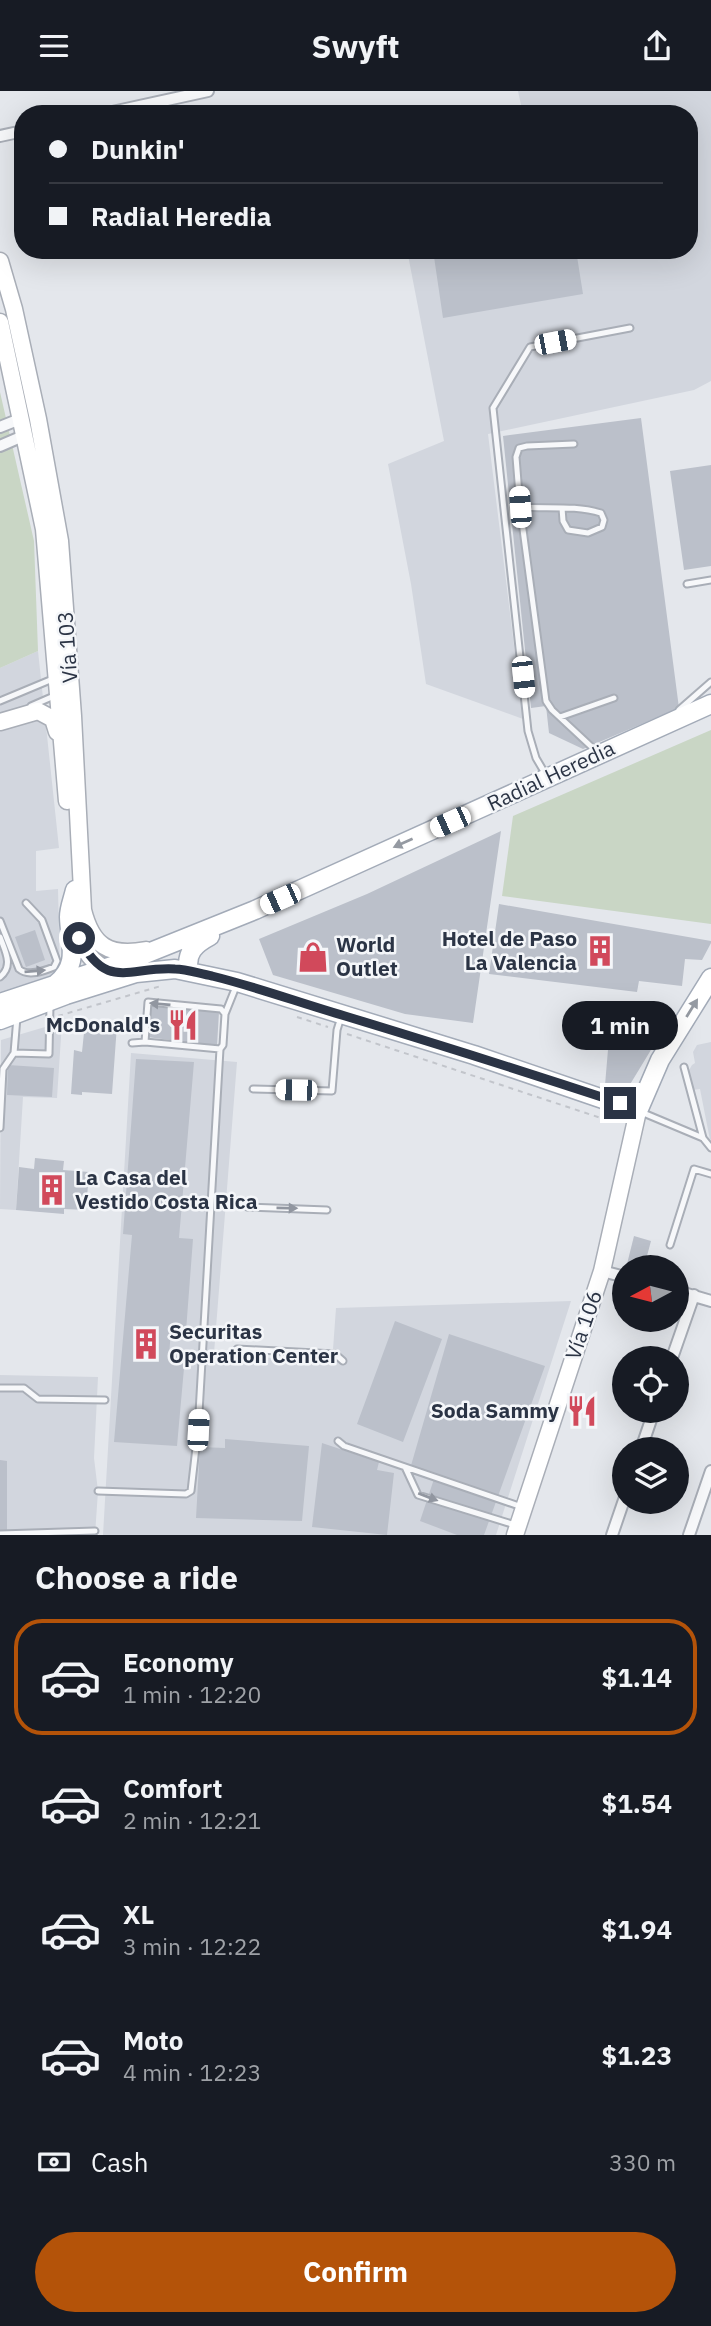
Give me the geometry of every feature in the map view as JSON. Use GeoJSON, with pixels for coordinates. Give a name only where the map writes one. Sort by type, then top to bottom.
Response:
{"type":"FeatureCollection","features":[{"type":"Feature","properties":{"kind":"main road","name":"Vía 103"},"geometry":{"type":"LineString","coordinates":[[0,261],[14,309],[52,487],[61,552],[83,910],[90,934],[103,946],[121,952],[144,950],[185,938]]}},
{"type":"Feature","properties":{"kind":"main road"},"geometry":{"type":"LineString","coordinates":[[0,270],[14,349],[30,415],[24,427],[36,438],[52,524],[60,636],[68,660],[59,686],[71,700],[73,716]]}},
{"type":"Feature","properties":{"kind":"main road","name":"Vía 103"},"geometry":{"type":"LineString","coordinates":[[0,322],[2,345],[24,427],[44,529],[68,819],[73,842],[79,938],[87,952],[105,969]]}},
{"type":"Feature","properties":{"kind":"main road","name":"Radial Heredia"},"geometry":{"type":"LineString","coordinates":[[51,1002],[105,969],[255,910],[711,703]]}},
{"type":"Feature","properties":{"kind":"main road"},"geometry":{"type":"LineString","coordinates":[[0,721],[38,711],[53,719],[68,819]]}},
{"type":"Feature","properties":{"kind":"main road"},"geometry":{"type":"LineString","coordinates":[[51,1002],[72,961],[69,915],[75,890]]}},
{"type":"Feature","properties":{"kind":"main road"},"geometry":{"type":"LineString","coordinates":[[189,971],[188,959],[198,942],[255,910]]}},
{"type":"Feature","properties":{"kind":"main road"},"geometry":{"type":"LineString","coordinates":[[105,969],[119,973],[136,973]]}},
{"type":"Feature","properties":{"kind":"main road","name":"Radial Heredia"},"geometry":{"type":"LineString","coordinates":[[0,1020],[136,973],[162,969],[189,971],[237,982],[339,1023],[474,1055],[638,1111]]}},
{"type":"Feature","properties":{"kind":"main road"},"geometry":{"type":"LineString","coordinates":[[638,1111],[660,1060],[711,978]]}},
{"type":"Feature","properties":{"kind":"main road"},"geometry":{"type":"LineString","coordinates":[[0,997],[33,993]]}},
{"type":"Feature","properties":{"kind":"main road","name":"Radial Heredia"},"geometry":{"type":"LineString","coordinates":[[0,1003],[33,993],[51,1002]]}},
{"type":"Feature","properties":{"kind":"main road","name":"Vía 106"},"geometry":{"type":"LineString","coordinates":[[517,1530],[602,1271],[638,1111]]}},
{"type":"Feature","properties":{"kind":"street"},"geometry":{"type":"LineString","coordinates":[[144,105],[208,91]]}},
{"type":"Feature","properties":{"kind":"street"},"geometry":{"type":"LineString","coordinates":[[0,427],[24,427]]}},
{"type":"Feature","properties":{"kind":"street"},"geometry":{"type":"LineString","coordinates":[[0,446],[24,427]]}},
{"type":"Feature","properties":{"kind":"street"},"geometry":{"type":"LineString","coordinates":[[602,1271],[612,1274]]}},
{"type":"Feature","properties":{"kind":"street"},"geometry":{"type":"LineString","coordinates":[[690,1294],[711,1301]]}},
{"type":"Feature","properties":{"kind":"street"},"geometry":{"type":"LineString","coordinates":[[676,1346],[694,1295]]}},
{"type":"Feature","properties":{"kind":"street"},"geometry":{"type":"LineString","coordinates":[[688,1535],[711,1471]]}},
{"type":"Feature","properties":{"kind":"street"},"geometry":{"type":"LineString","coordinates":[[612,1535],[619,1514]]}},
{"type":"Feature","properties":{"kind":"lane"},"geometry":{"type":"LineString","coordinates":[[548,778],[536,758],[528,731],[493,408],[530,347],[630,328]]}},
{"type":"Feature","properties":{"kind":"lane"},"geometry":{"type":"LineString","coordinates":[[574,444],[527,446],[519,449],[516,457],[520,507],[546,701],[599,754]]}},
{"type":"Feature","properties":{"kind":"lane"},"geometry":{"type":"LineString","coordinates":[[520,507],[562,508],[592,510],[601,513],[604,520],[602,527],[588,533],[568,530],[563,521],[562,508]]}},
{"type":"Feature","properties":{"kind":"lane"},"geometry":{"type":"LineString","coordinates":[[687,584],[711,580]]}},
{"type":"Feature","properties":{"kind":"lane"},"geometry":{"type":"LineString","coordinates":[[663,724],[711,682]]}},
{"type":"Feature","properties":{"kind":"lane"},"geometry":{"type":"LineString","coordinates":[[0,701],[59,686]]}},
{"type":"Feature","properties":{"kind":"lane"},"geometry":{"type":"LineString","coordinates":[[0,721],[59,686]]}},
{"type":"Feature","properties":{"kind":"lane"},"geometry":{"type":"LineString","coordinates":[[560,717],[614,698]]}},
{"type":"Feature","properties":{"kind":"lane"},"geometry":{"type":"LineString","coordinates":[[0,921],[19,969],[24,973],[54,967],[57,961],[42,920],[26,903]]}},
{"type":"Feature","properties":{"kind":"lane"},"geometry":{"type":"LineString","coordinates":[[0,937],[8,964],[5,974],[0,977]]}},
{"type":"Feature","properties":{"kind":"lane"},"geometry":{"type":"LineString","coordinates":[[98,1491],[186,1494],[191,1491],[198,1430],[220,1049],[223,1045],[225,1014],[237,982]]}},
{"type":"Feature","properties":{"kind":"lane"},"geometry":{"type":"LineString","coordinates":[[14,1053],[48,1055],[51,1002]]}},
{"type":"Feature","properties":{"kind":"lane"},"geometry":{"type":"LineString","coordinates":[[145,1042],[148,1002],[221,1009],[225,1014]]}},
{"type":"Feature","properties":{"kind":"lane"},"geometry":{"type":"LineString","coordinates":[[0,1128],[3,1069],[14,1053],[17,1014]]}},
{"type":"Feature","properties":{"kind":"lane"},"geometry":{"type":"LineString","coordinates":[[253,1089],[332,1091],[339,1023]]}},
{"type":"Feature","properties":{"kind":"lane"},"geometry":{"type":"LineString","coordinates":[[132,1043],[220,1049]]}},
{"type":"Feature","properties":{"kind":"lane"},"geometry":{"type":"LineString","coordinates":[[684,1067],[703,1138],[711,1148]]}},
{"type":"Feature","properties":{"kind":"lane"},"geometry":{"type":"LineString","coordinates":[[638,1111],[711,1142]]}},
{"type":"Feature","properties":{"kind":"lane"},"geometry":{"type":"LineString","coordinates":[[670,1245],[694,1169],[711,1174]]}},
{"type":"Feature","properties":{"kind":"lane"},"geometry":{"type":"LineString","coordinates":[[247,1207],[327,1210]]}},
{"type":"Feature","properties":{"kind":"lane"},"geometry":{"type":"LineString","coordinates":[[237,1349],[335,1354],[343,1361]]}},
{"type":"Feature","properties":{"kind":"lane"},"geometry":{"type":"LineString","coordinates":[[0,1388],[24,1388],[38,1399],[105,1400]]}},
{"type":"Feature","properties":{"kind":"lane"},"geometry":{"type":"LineString","coordinates":[[338,1441],[344,1446],[525,1508]]}},
{"type":"Feature","properties":{"kind":"lane"},"geometry":{"type":"LineString","coordinates":[[405,1467],[418,1495],[517,1530]]}},
{"type":"Feature","properties":{"kind":"lane"},"geometry":{"type":"LineString","coordinates":[[0,1534],[95,1531]]}},
{"type":"Feature","properties":{"kind":"path"},"geometry":{"type":"LineString","coordinates":[[51,1002],[162,986]]}},
{"type":"Feature","properties":{"kind":"path"},"geometry":{"type":"LineString","coordinates":[[298,1017],[339,1023],[613,1122],[615,1118]]}},
{"type":"Feature","properties":{"kind":"shaded area"},"geometry":{"type":"Polygon","coordinates":[[[518,91],[711,91],[711,381],[694,390],[488,434],[523,719],[426,684],[411,584],[388,464],[444,441],[409,259],[698,259],[698,105],[521,105],[518,91]]]}},
{"type":"Feature","properties":{"kind":"shaded area"},"geometry":{"type":"Polygon","coordinates":[[[38,651],[59,848],[36,851],[36,891],[58,889],[60,975],[0,994],[0,668],[38,651]]]}},
{"type":"Feature","properties":{"kind":"shaded area"},"geometry":{"type":"Polygon","coordinates":[[[62,1022],[57,1098],[23,1097],[16,1210],[0,1209],[1,1040],[62,1022]]]}},
{"type":"Feature","properties":{"kind":"shaded area"},"geometry":{"type":"Polygon","coordinates":[[[711,1042],[710,1140],[700,1089],[692,1090],[688,1072],[695,1063],[693,1052],[697,1045],[711,1042]]]}},
{"type":"Feature","properties":{"kind":"shaded area"},"geometry":{"type":"Polygon","coordinates":[[[131,1053],[237,1062],[214,1353],[332,1363],[336,1308],[571,1301],[496,1535],[103,1535],[131,1053]]]}},
{"type":"Feature","properties":{"kind":"shaded area"},"geometry":{"type":"Polygon","coordinates":[[[0,1375],[98,1377],[94,1458],[98,1491],[95,1535],[0,1535],[0,1375]]]}},
{"type":"Feature","properties":{"kind":"green space"},"geometry":{"type":"Polygon","coordinates":[[[0,392],[34,541],[38,651],[0,668],[0,392]]]}},
{"type":"Feature","properties":{"kind":"green space"},"geometry":{"type":"Polygon","coordinates":[[[711,730],[711,924],[502,896],[513,816],[711,730]]]}},
{"type":"Feature","properties":{"kind":"building"},"geometry":{"type":"Polygon","coordinates":[[[434,259],[577,259],[583,294],[443,318],[434,259]]]}},
{"type":"Feature","properties":{"kind":"building"},"geometry":{"type":"Polygon","coordinates":[[[641,418],[679,708],[583,749],[549,733],[546,706],[531,708],[503,436],[641,418]]]}},
{"type":"Feature","properties":{"kind":"building"},"geometry":{"type":"Polygon","coordinates":[[[711,465],[711,566],[684,570],[670,471],[711,465]]]}},
{"type":"Feature","properties":{"kind":"building"},"geometry":{"type":"Polygon","coordinates":[[[501,831],[473,1023],[405,1014],[273,975],[259,939],[367,894],[501,831]]]}},
{"type":"Feature","properties":{"kind":"building","name":"Hotel de Paso La Valencia"},"geometry":{"type":"Polygon","coordinates":[[[499,904],[711,943],[702,960],[685,959],[682,986],[639,981],[637,992],[489,974],[499,904]]]}},
{"type":"Feature","properties":{"kind":"building"},"geometry":{"type":"Polygon","coordinates":[[[35,930],[45,960],[26,967],[15,937],[35,930]]]}},
{"type":"Feature","properties":{"kind":"building","name":"McDonald's"},"geometry":{"type":"Polygon","coordinates":[[[149,1006],[219,1012],[217,1046],[147,1037],[149,1006]]]}},
{"type":"Feature","properties":{"kind":"building"},"geometry":{"type":"Polygon","coordinates":[[[106,1019],[109,1025],[117,1025],[112,1094],[71,1094],[74,1050],[82,1052],[85,1023],[103,1023],[106,1019]]]}},
{"type":"Feature","properties":{"kind":"building"},"geometry":{"type":"Polygon","coordinates":[[[610,1026],[657,1040],[626,1091],[605,1085],[610,1026]]]}},
{"type":"Feature","properties":{"kind":"building"},"geometry":{"type":"Polygon","coordinates":[[[136,1059],[194,1062],[179,1238],[193,1239],[186,1331],[171,1330],[169,1356],[185,1357],[177,1446],[114,1442],[132,1235],[123,1234],[136,1059]]]}},
{"type":"Feature","properties":{"kind":"building"},"geometry":{"type":"Polygon","coordinates":[[[8,1065],[54,1068],[52,1097],[7,1095],[8,1065]]]}},
{"type":"Feature","properties":{"kind":"building","name":"La Casa del Vestido Costa Rica"},"geometry":{"type":"Polygon","coordinates":[[[35,1158],[64,1161],[63,1170],[89,1172],[86,1210],[64,1209],[64,1214],[16,1210],[19,1167],[34,1169],[35,1158]]]}},
{"type":"Feature","properties":{"kind":"building"},"geometry":{"type":"Polygon","coordinates":[[[634,1236],[651,1241],[647,1255],[629,1255],[634,1236]]]}},
{"type":"Feature","properties":{"kind":"building"},"geometry":{"type":"Polygon","coordinates":[[[395,1321],[442,1339],[403,1442],[357,1424],[395,1321]]]}},
{"type":"Feature","properties":{"kind":"building"},"geometry":{"type":"Polygon","coordinates":[[[449,1334],[545,1366],[484,1535],[457,1535],[420,1521],[434,1479],[410,1469],[449,1334]]]}},
{"type":"Feature","properties":{"kind":"building"},"geometry":{"type":"Polygon","coordinates":[[[225,1439],[309,1446],[302,1521],[196,1518],[200,1447],[225,1448],[225,1439]]]}},
{"type":"Feature","properties":{"kind":"building"},"geometry":{"type":"Polygon","coordinates":[[[322,1443],[379,1462],[377,1470],[394,1473],[387,1535],[312,1527],[322,1443]]]}},
{"type":"Feature","properties":{"kind":"building"},"geometry":{"type":"Polygon","coordinates":[[[0,1460],[7,1461],[7,1532],[0,1532],[0,1460]]]}},
{"type":"Feature","properties":{"kind":"place","name":"Hotel de Paso La Valencia"},"geometry":{"type":"Point","coordinates":[600,951]}},
{"type":"Feature","properties":{"kind":"place","name":"World Outlet"},"geometry":{"type":"Point","coordinates":[313,957]}},
{"type":"Feature","properties":{"kind":"place","name":"McDonald's"},"geometry":{"type":"Point","coordinates":[183,1025]}},
{"type":"Feature","properties":{"kind":"place","name":"La Casa del Vestido Costa Rica"},"geometry":{"type":"Point","coordinates":[52,1190]}},
{"type":"Feature","properties":{"kind":"place","name":"Securitas Operation Center"},"geometry":{"type":"Point","coordinates":[146,1344]}},
{"type":"Feature","properties":{"kind":"place","name":"Soda Sammy"},"geometry":{"type":"Point","coordinates":[582,1411]}},
{"type":"Feature","properties":{"kind":"route"},"geometry":{"type":"LineString","coordinates":[[79,938],[94,961],[105,969],[119,973],[175,969],[237,982],[620,1103]]}}]}
